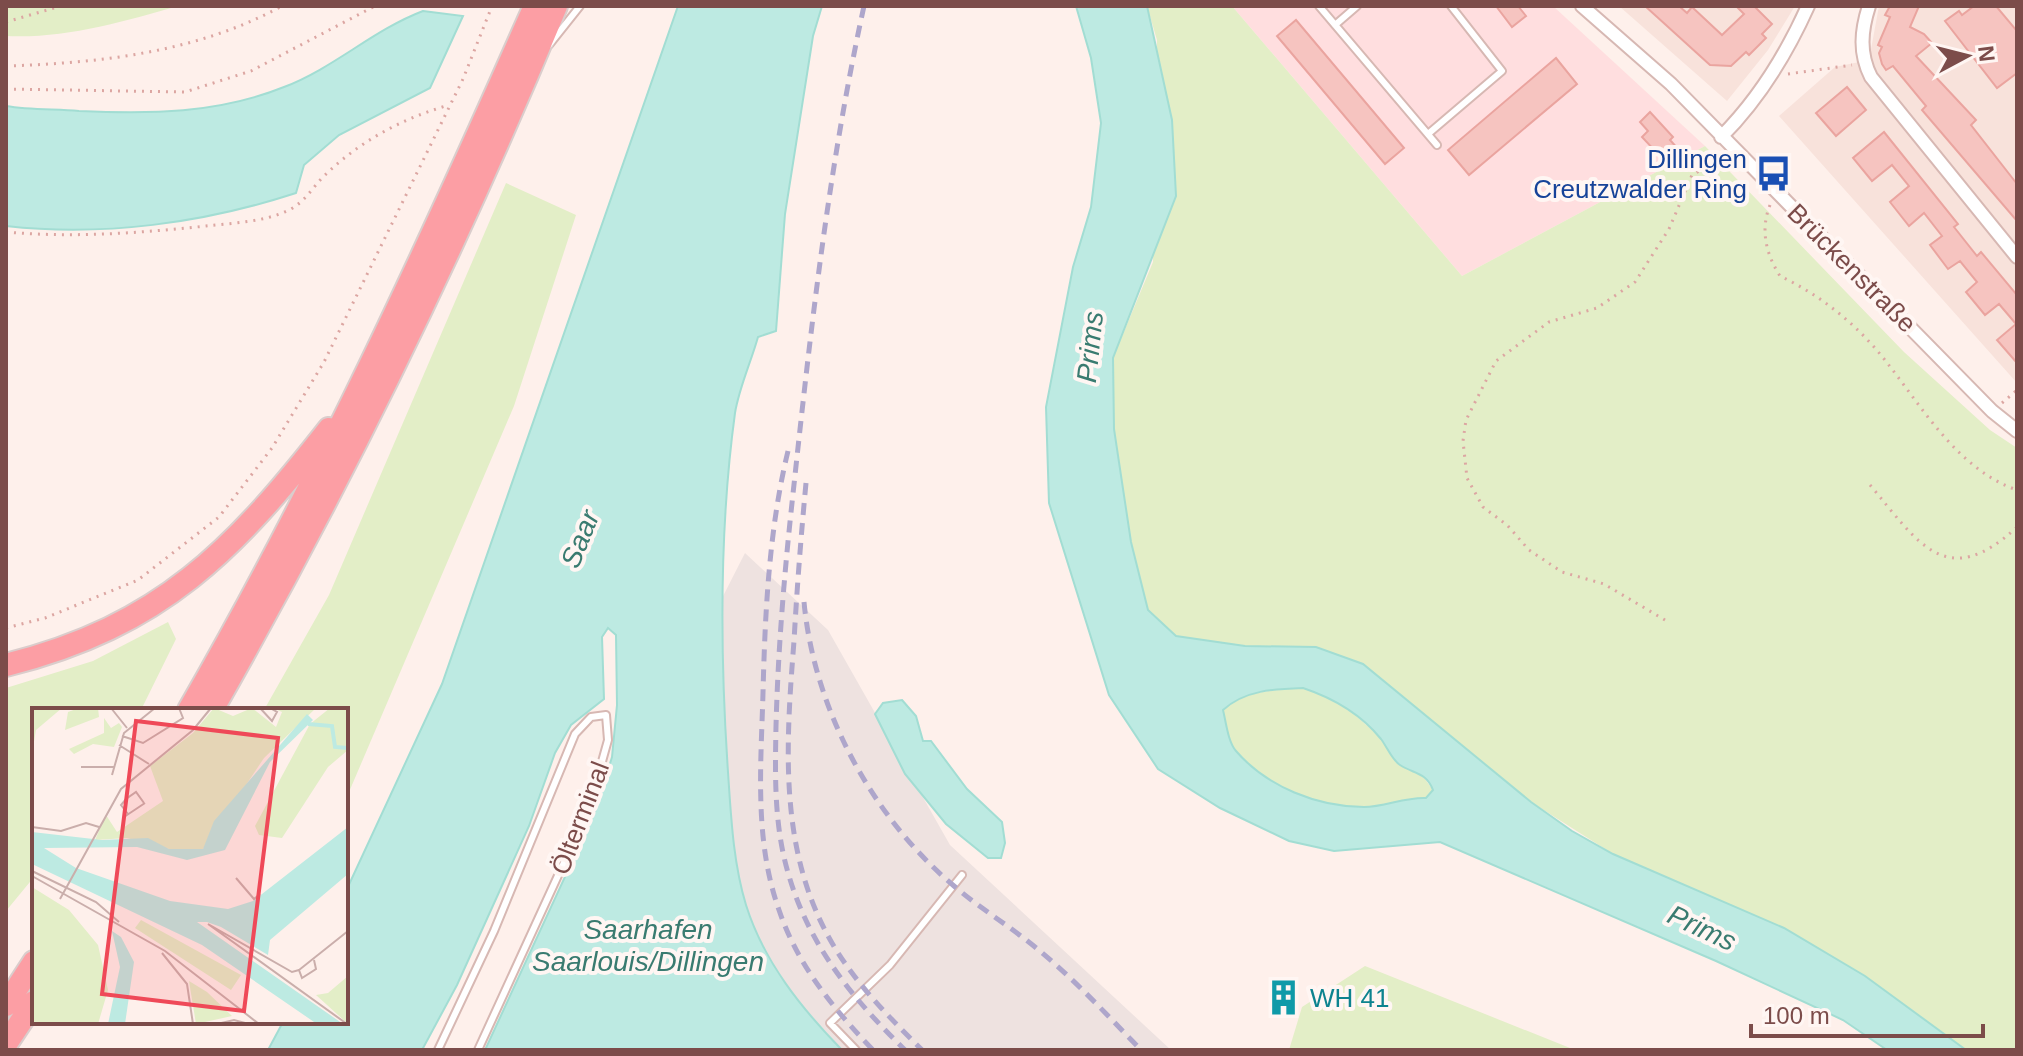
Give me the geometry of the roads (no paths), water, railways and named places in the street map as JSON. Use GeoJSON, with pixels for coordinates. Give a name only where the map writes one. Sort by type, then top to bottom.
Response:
{"type":"FeatureCollection","features":[{"type":"Feature","properties":{"kind":"highway"},"geometry":{"type":"LineString","coordinates":[[190,708],[362,387],[419,269],[535,6]]}},
{"type":"Feature","properties":{"kind":"highway"},"geometry":{"type":"LineString","coordinates":[[213,708],[366,423],[435,283],[556,6]]}},
{"type":"Feature","properties":{"kind":"highway"},"geometry":{"type":"LineString","coordinates":[[6,665],[47,655],[94,636],[145,611],[191,578],[241,536],[278,495],[362,387]]}},
{"type":"Feature","properties":{"kind":"highway"},"geometry":{"type":"LineString","coordinates":[[6,1005],[32,965]]}},
{"type":"Feature","properties":{"kind":"highway"},"geometry":{"type":"LineString","coordinates":[[6,1044],[32,1005]]}},
{"type":"Feature","properties":{"kind":"street","name":"Brückenstraße"},"geometry":{"type":"LineString","coordinates":[[1582,6],[1636,51],[1992,411],[2017,431]]}},
{"type":"Feature","properties":{"kind":"street"},"geometry":{"type":"LineString","coordinates":[[1721,137],[1741,117],[1771,76],[1808,6]]}},
{"type":"Feature","properties":{"kind":"street"},"geometry":{"type":"LineString","coordinates":[[1869,6],[1863,26],[1864,63],[1885,98],[2017,257]]}},
{"type":"Feature","properties":{"kind":"lane"},"geometry":{"type":"LineString","coordinates":[[528,74],[580,6]]}},
{"type":"Feature","properties":{"kind":"lane"},"geometry":{"type":"LineString","coordinates":[[1319,6],[1437,145]]}},
{"type":"Feature","properties":{"kind":"lane"},"geometry":{"type":"LineString","coordinates":[[1335,25],[1357,6]]}},
{"type":"Feature","properties":{"kind":"lane"},"geometry":{"type":"LineString","coordinates":[[1428,134],[1502,71],[1451,6]]}},
{"type":"Feature","properties":{"kind":"lane","name":"Ölterminal"},"geometry":{"type":"LineString","coordinates":[[438,1050],[494,931],[575,734],[591,717],[606,715],[608,740],[589,808],[478,1050]]}},
{"type":"Feature","properties":{"kind":"lane"},"geometry":{"type":"LineString","coordinates":[[856,1050],[830,1023],[890,965],[962,875]]}},
{"type":"Feature","properties":{"kind":"water"},"geometry":{"type":"Polygon","coordinates":[[[678,6],[822,6],[813,36],[785,214],[776,331],[758,337],[735,413],[726,502],[722,637],[732,822],[746,905],[773,965],[812,1018],[842,1050],[485,1050],[595,812],[612,757],[617,705],[616,635],[608,628],[602,637],[604,699],[571,725],[555,753],[529,826],[457,985],[422,1050],[268,1050],[282,1024],[348,1024],[348,887],[442,684],[678,6]]]}},
{"type":"Feature","properties":{"kind":"water","name":"Prims"},"geometry":{"type":"Polygon","coordinates":[[[1076,6],[1147,6],[1172,120],[1176,196],[1113,358],[1114,429],[1131,542],[1148,610],[1176,636],[1245,646],[1316,647],[1363,664],[1531,802],[1572,831],[1613,854],[1784,928],[1865,976],[1966,1050],[1887,1050],[1843,1020],[1716,961],[1440,842],[1334,851],[1289,841],[1220,808],[1158,769],[1109,695],[1049,503],[1046,407],[1073,267],[1091,207],[1101,123],[1091,58],[1076,6]],[[1303,688],[1271,690],[1232,703],[1223,710],[1233,747],[1249,764],[1278,785],[1311,799],[1364,807],[1426,798],[1433,790],[1427,780],[1397,763],[1381,739],[1355,714],[1303,688]]]}},
{"type":"Feature","properties":{"kind":"water"},"geometry":{"type":"Polygon","coordinates":[[[423,11],[463,16],[430,88],[339,135],[304,165],[296,193],[226,212],[153,225],[79,230],[6,226],[6,106],[132,112],[183,110],[234,103],[302,79],[387,28],[423,11]]]}},
{"type":"Feature","properties":{"kind":"water"},"geometry":{"type":"Polygon","coordinates":[[[902,700],[916,716],[923,741],[931,741],[967,789],[1002,822],[1005,843],[1001,858],[988,858],[946,824],[905,774],[875,714],[883,703],[902,700]]]}},
{"type":"Feature","properties":{"kind":"railway"},"geometry":{"type":"LineString","coordinates":[[864,6],[830,191],[806,378],[782,614],[776,783],[784,858],[809,926],[821,949],[851,991],[905,1050]]}},
{"type":"Feature","properties":{"kind":"railway"},"geometry":{"type":"LineString","coordinates":[[788,451],[769,571],[761,775],[762,830],[771,884],[796,950],[831,1002],[873,1050]]}},
{"type":"Feature","properties":{"kind":"railway"},"geometry":{"type":"LineString","coordinates":[[806,483],[789,719],[788,757],[794,834],[802,871],[832,943],[862,986],[922,1050]]}},
{"type":"Feature","properties":{"kind":"railway"},"geometry":{"type":"LineString","coordinates":[[804,602],[820,682],[834,721],[873,794],[897,828],[954,886],[1067,975],[1141,1050]]}},
{"type":"Feature","properties":{"kind":"place","name":"Dillingen Creutzwalder Ring"},"geometry":{"type":"Point","coordinates":[1773,174]}},
{"type":"Feature","properties":{"kind":"place","name":"WH 41"},"geometry":{"type":"Point","coordinates":[1284,998]}},
{"type":"Feature","properties":{"kind":"water label","name":"Saar"},"geometry":{"type":"Point","coordinates":[580,539]}},
{"type":"Feature","properties":{"kind":"water label","name":"Saarhafen Saarlouis/Dillingen"},"geometry":{"type":"Point","coordinates":[648,945]}}]}
